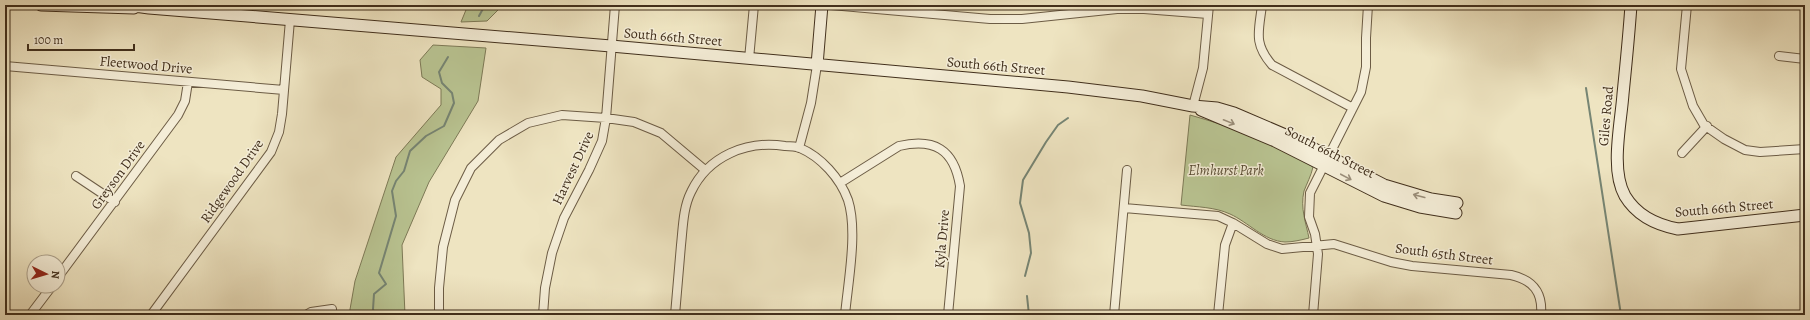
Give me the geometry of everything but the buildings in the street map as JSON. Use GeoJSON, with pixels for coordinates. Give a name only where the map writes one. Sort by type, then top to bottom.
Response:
{"type":"FeatureCollection","features":[{"type":"Feature","properties":{"kind":"street","name":"South 66th Street"},"geometry":{"type":"LineString","coordinates":[[41,5],[197,8],[290,20],[611,46],[1091,89],[1160,98],[1193,106],[1326,161],[1384,196],[1420,207],[1457,208]]}},
{"type":"Feature","properties":{"kind":"street","name":"South 66th Street"},"geometry":{"type":"LineString","coordinates":[[127,5],[149,8]]}},
{"type":"Feature","properties":{"kind":"street","name":"Harvest Drive"},"geometry":{"type":"LineString","coordinates":[[543,315],[545,288],[552,253],[564,218],[602,141],[606,118],[615,5]]}},
{"type":"Feature","properties":{"kind":"street"},"geometry":{"type":"LineString","coordinates":[[749,59],[754,5]]}},
{"type":"Feature","properties":{"kind":"street"},"geometry":{"type":"LineString","coordinates":[[799,148],[811,103],[817,65],[822,5]]}},
{"type":"Feature","properties":{"kind":"street"},"geometry":{"type":"LineString","coordinates":[[831,5],[990,19],[1022,19],[1116,9],[1144,9],[1208,14]]}},
{"type":"Feature","properties":{"kind":"street"},"geometry":{"type":"LineString","coordinates":[[1193,106],[1203,68],[1209,5]]}},
{"type":"Feature","properties":{"kind":"street"},"geometry":{"type":"LineString","coordinates":[[1262,5],[1258,37],[1262,53],[1272,65],[1353,108]]}},
{"type":"Feature","properties":{"kind":"street"},"geometry":{"type":"LineString","coordinates":[[1313,315],[1318,267],[1317,245],[1309,216],[1309,199],[1312,187],[1361,92],[1366,67],[1368,5]]}},
{"type":"Feature","properties":{"kind":"street","name":"Giles Road"},"geometry":{"type":"LineString","coordinates":[[1631,5],[1618,169],[1620,183],[1626,197],[1636,210],[1648,219]]}},
{"type":"Feature","properties":{"kind":"street"},"geometry":{"type":"LineString","coordinates":[[1687,5],[1681,69],[1693,106],[1707,126],[1724,139],[1745,150],[1760,152],[1805,149]]}},
{"type":"Feature","properties":{"kind":"street","name":"Ridgewood Drive"},"geometry":{"type":"LineString","coordinates":[[151,315],[271,152],[279,132],[290,20]]}},
{"type":"Feature","properties":{"kind":"street"},"geometry":{"type":"LineString","coordinates":[[1779,56],[1805,59]]}},
{"type":"Feature","properties":{"kind":"street","name":"Fleetwood Drive"},"geometry":{"type":"LineString","coordinates":[[5,66],[284,90]]}},
{"type":"Feature","properties":{"kind":"street","name":"Greyson Drive"},"geometry":{"type":"LineString","coordinates":[[66,266],[178,115],[186,101],[188,82]]}},
{"type":"Feature","properties":{"kind":"street"},"geometry":{"type":"LineString","coordinates":[[439,315],[439,288],[443,247],[456,200],[471,168],[499,140],[528,123],[562,115],[606,118],[634,122],[661,133],[705,170]]}},
{"type":"Feature","properties":{"kind":"street"},"geometry":{"type":"LineString","coordinates":[[1682,153],[1707,126]]}},
{"type":"Feature","properties":{"kind":"street","name":"Kyla Drive"},"geometry":{"type":"LineString","coordinates":[[840,183],[898,146],[909,143],[930,144],[939,147],[948,155],[955,166],[960,186],[948,315]]}},
{"type":"Feature","properties":{"kind":"street"},"geometry":{"type":"LineString","coordinates":[[675,315],[684,212],[691,192],[705,170],[718,160],[734,151],[753,144],[774,144],[799,148],[822,163],[840,183],[849,204],[852,227],[845,315]]}},
{"type":"Feature","properties":{"kind":"street"},"geometry":{"type":"LineString","coordinates":[[1114,315],[1127,170]]}},
{"type":"Feature","properties":{"kind":"street"},"geometry":{"type":"LineString","coordinates":[[76,176],[115,202]]}},
{"type":"Feature","properties":{"kind":"street","name":"South 65th Street"},"geometry":{"type":"LineString","coordinates":[[1124,208],[1211,215],[1233,223],[1274,247],[1291,249],[1334,244],[1392,262],[1412,266],[1522,277],[1530,282],[1538,293],[1541,315]]}},
{"type":"Feature","properties":{"kind":"street","name":"South 66th Street"},"geometry":{"type":"LineString","coordinates":[[1648,219],[1662,226],[1678,229],[1805,215]]}},
{"type":"Feature","properties":{"kind":"street"},"geometry":{"type":"LineString","coordinates":[[1218,315],[1225,245],[1233,223]]}},
{"type":"Feature","properties":{"kind":"street"},"geometry":{"type":"LineString","coordinates":[[30,315],[46,294]]}},
{"type":"Feature","properties":{"kind":"street"},"geometry":{"type":"LineString","coordinates":[[306,315],[311,312],[332,309]]}},
{"type":"Feature","properties":{"kind":"green space"},"geometry":{"type":"Polygon","coordinates":[[[468,5],[503,5],[487,21],[461,22],[468,5]]]}},
{"type":"Feature","properties":{"kind":"green space"},"geometry":{"type":"Polygon","coordinates":[[[433,45],[486,48],[478,101],[429,182],[402,245],[405,315],[349,315],[355,281],[396,157],[441,105],[441,89],[422,77],[420,60],[433,45]]]}},
{"type":"Feature","properties":{"kind":"green space","name":"Elmhurst Park"},"geometry":{"type":"Polygon","coordinates":[[[1190,115],[1254,136],[1284,150],[1313,167],[1303,197],[1304,215],[1309,238],[1291,242],[1277,241],[1263,235],[1237,217],[1230,214],[1218,210],[1181,205],[1190,115]]]}},
{"type":"Feature","properties":{"kind":"waterway"},"geometry":{"type":"LineString","coordinates":[[479,16],[485,5]]}},
{"type":"Feature","properties":{"kind":"waterway"},"geometry":{"type":"LineString","coordinates":[[375,315],[373,309],[374,294],[386,284],[379,273],[396,216],[392,191],[396,181],[404,171],[410,151],[426,136],[444,126],[454,103],[452,93],[442,83],[439,72],[448,57]]}},
{"type":"Feature","properties":{"kind":"waterway"},"geometry":{"type":"LineString","coordinates":[[1586,88],[1621,315]]}},
{"type":"Feature","properties":{"kind":"waterway"},"geometry":{"type":"LineString","coordinates":[[1025,276],[1031,253],[1029,233],[1020,203],[1023,180],[1058,125],[1068,118]]}},
{"type":"Feature","properties":{"kind":"waterway"},"geometry":{"type":"LineString","coordinates":[[1027,296],[1029,315]]}}]}
